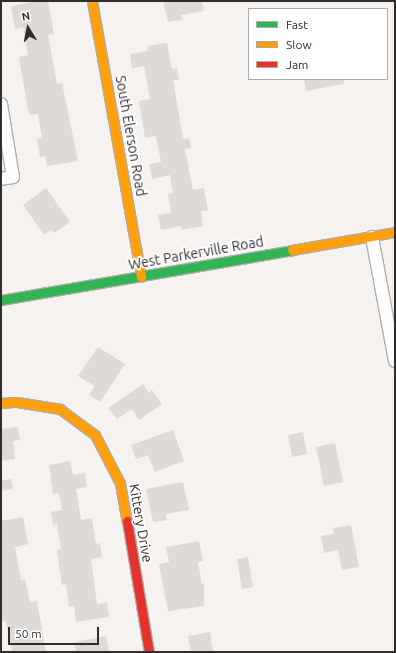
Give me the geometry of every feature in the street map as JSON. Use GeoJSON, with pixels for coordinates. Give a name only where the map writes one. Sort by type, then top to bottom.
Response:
{"type":"FeatureCollection","features":[{"type":"Feature","properties":{"kind":"street","name":"South Elerson Road"},"geometry":{"type":"LineString","coordinates":[[92,1],[141,277]]}},
{"type":"Feature","properties":{"kind":"street"},"geometry":{"type":"LineString","coordinates":[[1,104],[7,178]]}},
{"type":"Feature","properties":{"kind":"street","name":"West Parkerville Road"},"geometry":{"type":"LineString","coordinates":[[1,300],[395,232]]}},
{"type":"Feature","properties":{"kind":"street"},"geometry":{"type":"LineString","coordinates":[[372,237],[395,361]]}},
{"type":"Feature","properties":{"kind":"street","name":"Kittery Drive"},"geometry":{"type":"LineString","coordinates":[[1,403],[17,402],[60,409],[95,435],[120,483],[149,652]]}},
{"type":"Feature","properties":{"kind":"building"},"geometry":{"type":"Polygon","coordinates":[[[37,1],[48,1],[54,34],[48,35],[57,84],[62,83],[78,161],[47,166],[45,156],[40,157],[37,139],[42,138],[38,114],[29,115],[19,57],[28,55],[23,27],[15,29],[11,6],[37,1]]]}},
{"type":"Feature","properties":{"kind":"building"},"geometry":{"type":"Polygon","coordinates":[[[163,1],[202,1],[204,11],[181,15],[182,20],[168,22],[163,1]]]}},
{"type":"Feature","properties":{"kind":"building"},"geometry":{"type":"Polygon","coordinates":[[[167,43],[172,69],[177,68],[179,80],[173,80],[183,139],[189,138],[191,148],[185,149],[193,190],[204,188],[208,210],[201,211],[203,226],[181,230],[181,226],[161,230],[158,215],[171,213],[168,194],[173,193],[170,175],[152,179],[149,164],[161,162],[156,136],[145,138],[139,101],[150,99],[144,66],[132,68],[130,54],[148,51],[147,46],[167,43]]]}},
{"type":"Feature","properties":{"kind":"building"},"geometry":{"type":"Polygon","coordinates":[[[304,80],[344,80],[344,84],[306,91],[304,80]]]}},
{"type":"Feature","properties":{"kind":"building"},"geometry":{"type":"Polygon","coordinates":[[[46,188],[70,222],[54,233],[51,230],[44,235],[23,205],[46,188]]]}},
{"type":"Feature","properties":{"kind":"building"},"geometry":{"type":"Polygon","coordinates":[[[98,347],[125,364],[100,402],[89,395],[95,386],[78,376],[98,347]]]}},
{"type":"Feature","properties":{"kind":"building"},"geometry":{"type":"Polygon","coordinates":[[[143,384],[149,393],[152,390],[162,404],[139,420],[132,409],[117,419],[108,408],[143,384]]]}},
{"type":"Feature","properties":{"kind":"building"},"geometry":{"type":"Polygon","coordinates":[[[18,427],[20,440],[13,441],[15,459],[1,461],[1,429],[18,427]]]}},
{"type":"Feature","properties":{"kind":"building"},"geometry":{"type":"Polygon","coordinates":[[[173,430],[184,461],[155,472],[148,455],[136,459],[131,445],[173,430]]]}},
{"type":"Feature","properties":{"kind":"building"},"geometry":{"type":"Polygon","coordinates":[[[303,432],[307,454],[292,457],[288,435],[303,432]]]}},
{"type":"Feature","properties":{"kind":"building"},"geometry":{"type":"Polygon","coordinates":[[[335,443],[343,482],[324,486],[316,447],[335,443]]]}},
{"type":"Feature","properties":{"kind":"building"},"geometry":{"type":"Polygon","coordinates":[[[70,461],[73,475],[85,473],[87,487],[76,489],[81,520],[92,518],[96,544],[100,543],[102,557],[91,559],[97,604],[107,603],[109,617],[76,622],[74,606],[69,607],[66,584],[62,585],[57,550],[61,549],[57,524],[53,525],[51,512],[62,510],[59,493],[53,494],[49,465],[70,461]]]}},
{"type":"Feature","properties":{"kind":"building"},"geometry":{"type":"Polygon","coordinates":[[[11,479],[13,489],[1,491],[1,481],[11,479]]]}},
{"type":"Feature","properties":{"kind":"building"},"geometry":{"type":"Polygon","coordinates":[[[183,482],[189,510],[166,514],[167,520],[153,522],[146,489],[183,482]]]}},
{"type":"Feature","properties":{"kind":"building"},"geometry":{"type":"Polygon","coordinates":[[[23,517],[28,544],[15,547],[21,580],[25,579],[30,602],[37,601],[46,652],[12,652],[6,621],[1,622],[1,521],[23,517]]]}},
{"type":"Feature","properties":{"kind":"building"},"geometry":{"type":"Polygon","coordinates":[[[351,525],[359,567],[342,570],[338,550],[324,553],[321,536],[334,534],[333,528],[351,525]]]}},
{"type":"Feature","properties":{"kind":"building"},"geometry":{"type":"Polygon","coordinates":[[[199,541],[203,561],[198,562],[202,584],[204,583],[204,606],[168,611],[159,564],[169,562],[166,547],[199,541]]]}},
{"type":"Feature","properties":{"kind":"building"},"geometry":{"type":"Polygon","coordinates":[[[248,557],[253,587],[242,589],[237,559],[248,557]]]}},
{"type":"Feature","properties":{"kind":"building"},"geometry":{"type":"Polygon","coordinates":[[[210,632],[213,652],[191,652],[188,636],[210,632]]]}},
{"type":"Feature","properties":{"kind":"building"},"geometry":{"type":"Polygon","coordinates":[[[106,636],[109,652],[76,652],[74,642],[106,636]]]}},
{"type":"Feature","properties":{"kind":"traffic: fast"},"geometry":{"type":"LineString","coordinates":[[1,300],[292,250]]}},
{"type":"Feature","properties":{"kind":"traffic: slow"},"geometry":{"type":"LineString","coordinates":[[92,1],[141,277]]}},
{"type":"Feature","properties":{"kind":"traffic: slow"},"geometry":{"type":"LineString","coordinates":[[292,250],[395,232]]}},
{"type":"Feature","properties":{"kind":"traffic: slow"},"geometry":{"type":"LineString","coordinates":[[1,403],[17,402],[60,409],[95,435],[120,483],[127,521]]}},
{"type":"Feature","properties":{"kind":"traffic: jam"},"geometry":{"type":"LineString","coordinates":[[127,521],[149,652]]}}]}
